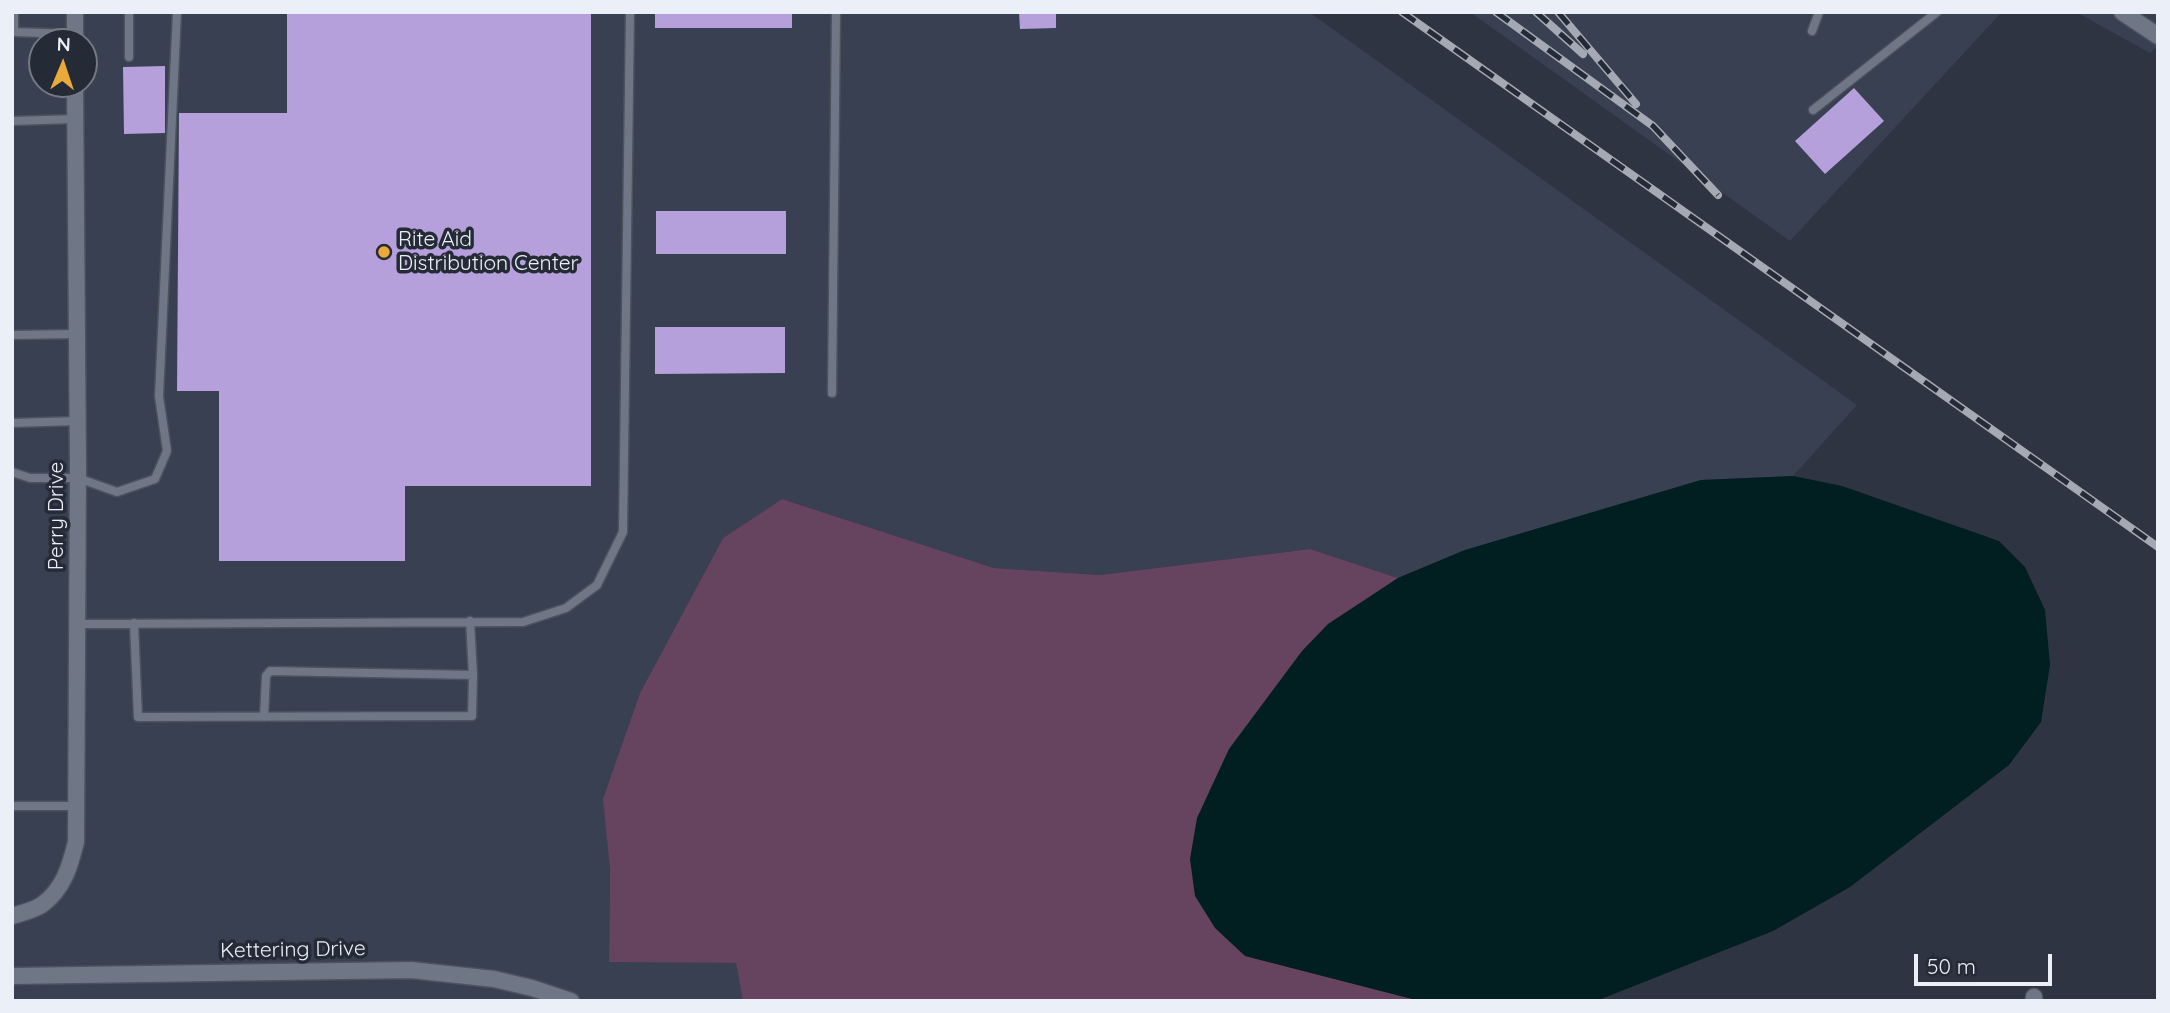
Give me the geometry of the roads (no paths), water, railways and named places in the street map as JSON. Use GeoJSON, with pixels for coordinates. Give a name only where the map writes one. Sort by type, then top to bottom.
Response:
{"type":"FeatureCollection","features":[{"type":"Feature","properties":{"kind":"street"},"geometry":{"type":"LineString","coordinates":[[2122,12],[2158,36]]}},
{"type":"Feature","properties":{"kind":"street","name":"Perry Drive"},"geometry":{"type":"LineString","coordinates":[[12,916],[42,904],[68,873],[76,842],[78,421],[75,98]]}},
{"type":"Feature","properties":{"kind":"street","name":"Kettering Drive"},"geometry":{"type":"LineString","coordinates":[[12,976],[411,970],[494,979],[571,1001]]}},
{"type":"Feature","properties":{"kind":"lane"},"geometry":{"type":"LineString","coordinates":[[13,32],[14,12]]}},
{"type":"Feature","properties":{"kind":"lane"},"geometry":{"type":"LineString","coordinates":[[129,12],[129,57]]}},
{"type":"Feature","properties":{"kind":"lane"},"geometry":{"type":"LineString","coordinates":[[12,472],[30,478],[78,478],[117,492],[155,479],[167,451],[159,396],[177,12]]}},
{"type":"Feature","properties":{"kind":"lane"},"geometry":{"type":"LineString","coordinates":[[77,624],[523,622],[566,608],[597,585],[624,532],[630,12]]}},
{"type":"Feature","properties":{"kind":"lane"},"geometry":{"type":"LineString","coordinates":[[832,393],[836,12]]}},
{"type":"Feature","properties":{"kind":"lane"},"geometry":{"type":"LineString","coordinates":[[1812,32],[1819,12]]}},
{"type":"Feature","properties":{"kind":"lane"},"geometry":{"type":"LineString","coordinates":[[1813,110],[1937,12]]}},
{"type":"Feature","properties":{"kind":"lane"},"geometry":{"type":"LineString","coordinates":[[12,121],[75,119]]}},
{"type":"Feature","properties":{"kind":"lane"},"geometry":{"type":"LineString","coordinates":[[12,335],[77,334]]}},
{"type":"Feature","properties":{"kind":"lane"},"geometry":{"type":"LineString","coordinates":[[12,423],[78,421]]}},
{"type":"Feature","properties":{"kind":"lane"},"geometry":{"type":"LineString","coordinates":[[134,623],[138,717],[472,716],[470,621]]}},
{"type":"Feature","properties":{"kind":"lane"},"geometry":{"type":"LineString","coordinates":[[264,717],[266,676],[270,671],[473,675]]}},
{"type":"Feature","properties":{"kind":"lane"},"geometry":{"type":"LineString","coordinates":[[12,806],[76,806]]}},
{"type":"Feature","properties":{"kind":"railway"},"geometry":{"type":"LineString","coordinates":[[1402,12],[2158,547]]}},
{"type":"Feature","properties":{"kind":"railway"},"geometry":{"type":"LineString","coordinates":[[1496,12],[1653,126],[1718,195]]}},
{"type":"Feature","properties":{"kind":"railway"},"geometry":{"type":"LineString","coordinates":[[1536,12],[1583,54]]}},
{"type":"Feature","properties":{"kind":"railway"},"geometry":{"type":"LineString","coordinates":[[1558,12],[1636,104]]}},
{"type":"Feature","properties":{"kind":"place","name":"Rite Aid Distribution Center"},"geometry":{"type":"Point","coordinates":[384,252]}}]}
